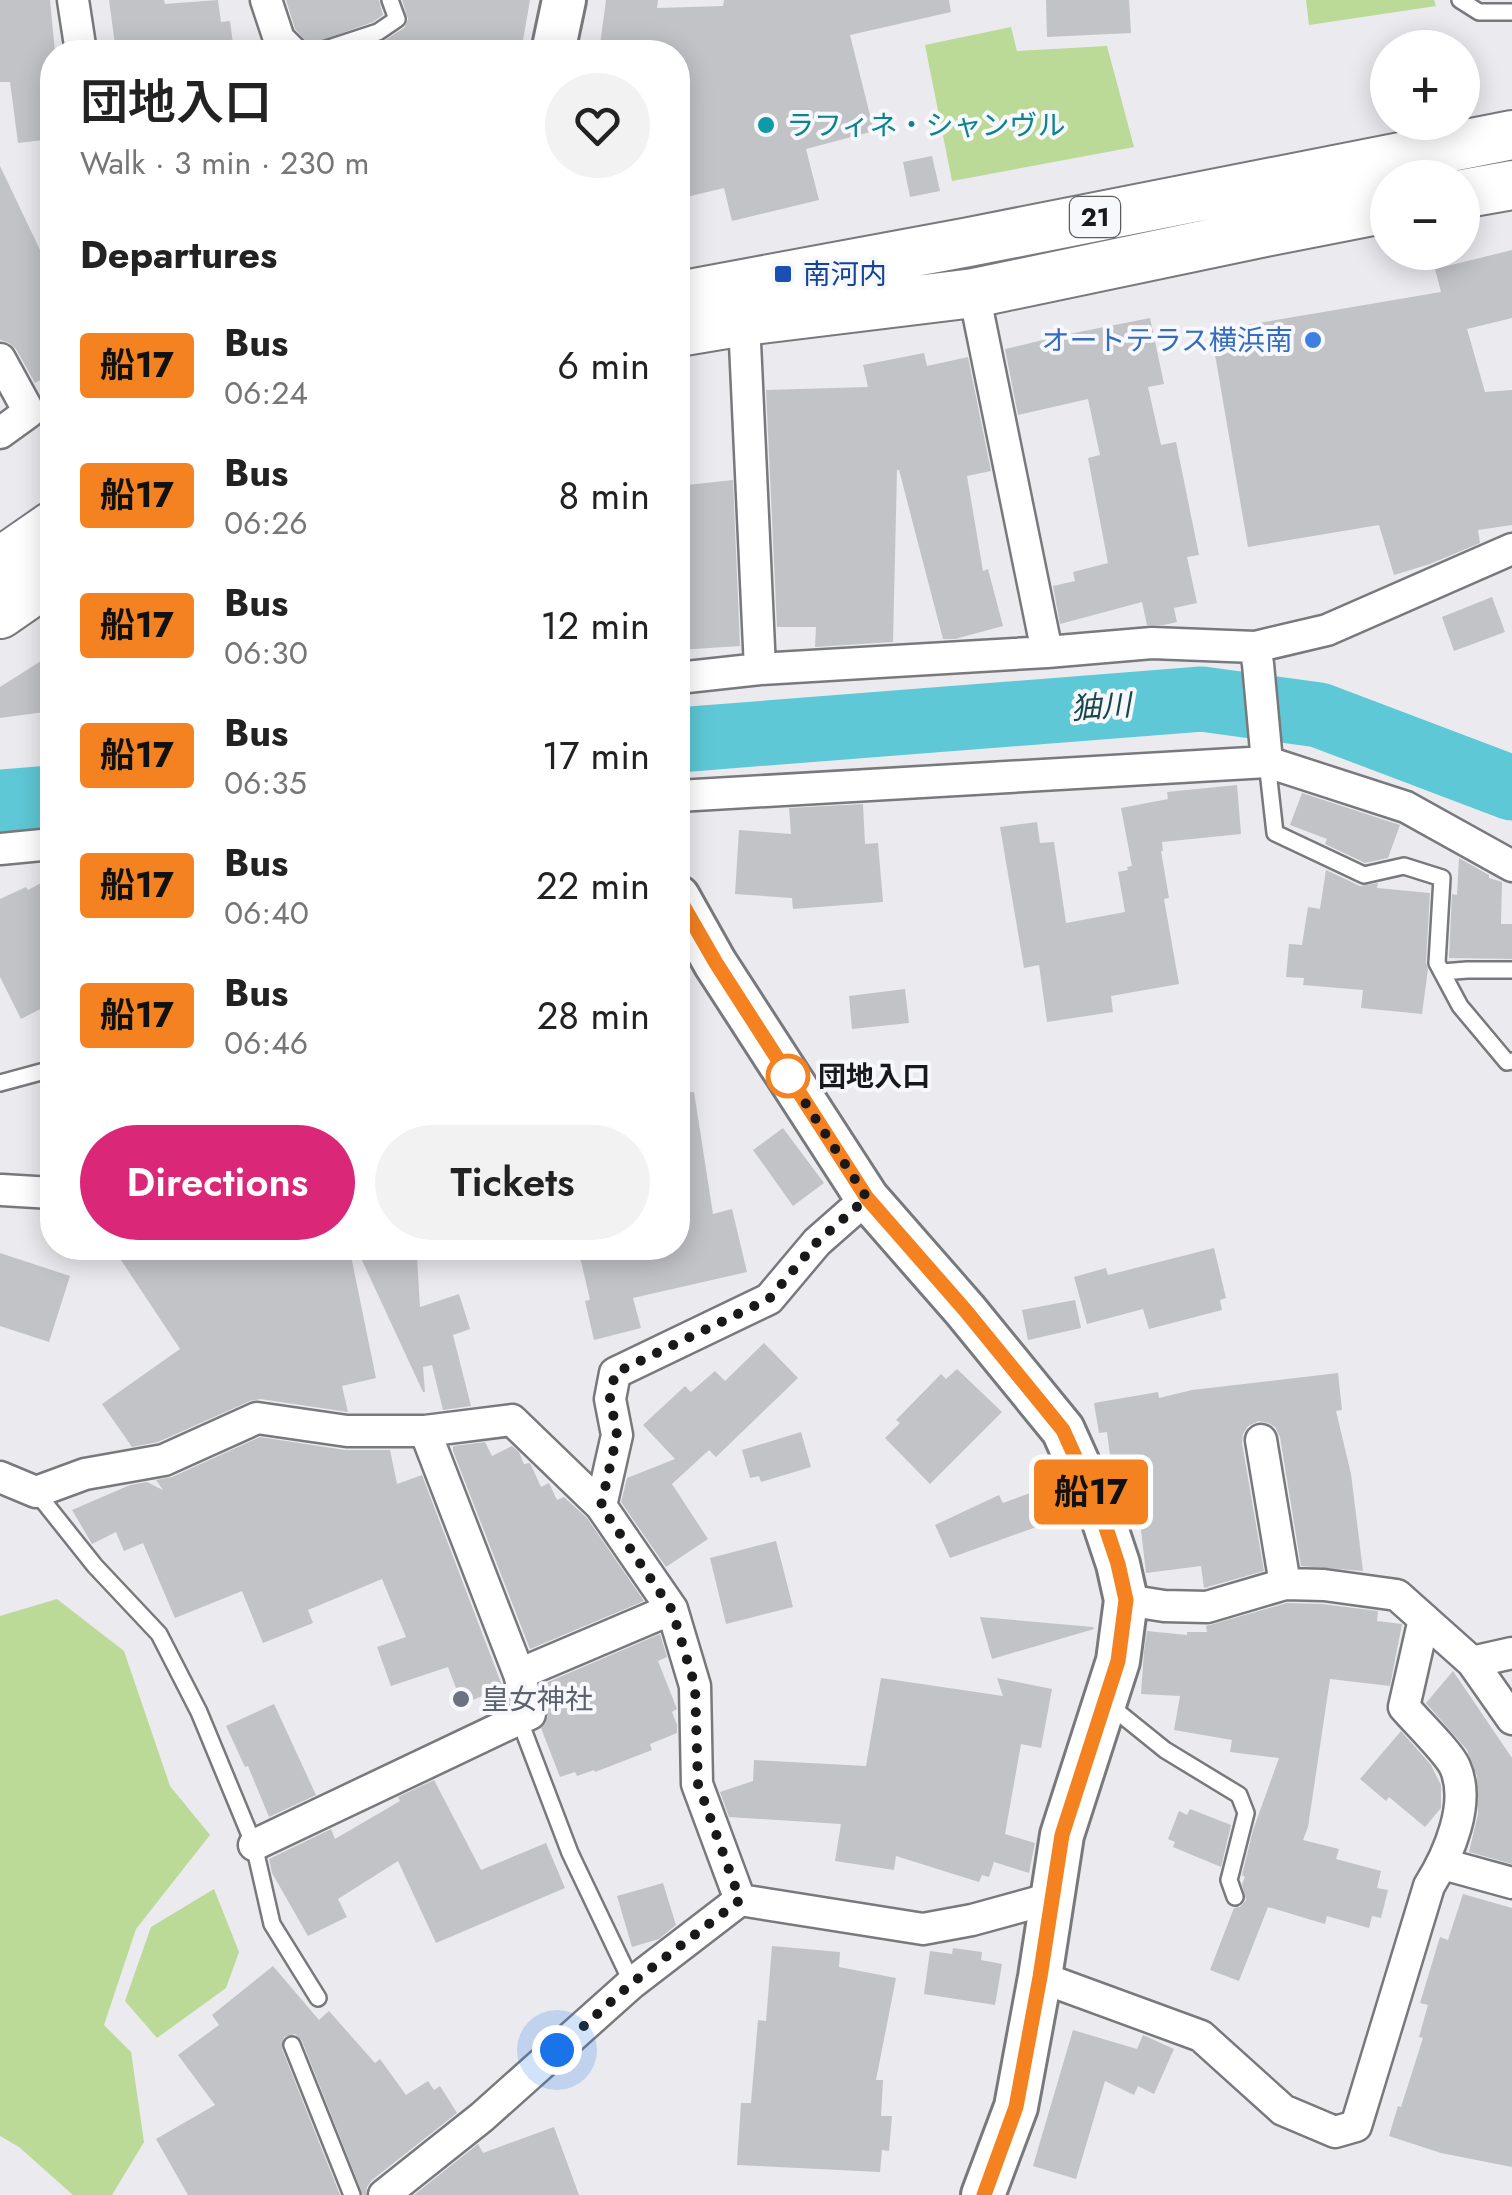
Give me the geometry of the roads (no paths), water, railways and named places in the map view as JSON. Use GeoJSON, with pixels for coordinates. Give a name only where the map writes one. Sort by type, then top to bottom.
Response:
{"type":"FeatureCollection","features":[{"type":"Feature","properties":{"kind":"main road","name":"21"},"geometry":{"type":"LineString","coordinates":[[690,294],[1512,135]]}},
{"type":"Feature","properties":{"kind":"main road"},"geometry":{"type":"LineString","coordinates":[[1480,191],[1512,185]]}},
{"type":"Feature","properties":{"kind":"main road","name":"21"},"geometry":{"type":"LineString","coordinates":[[690,330],[974,292],[1370,212]]}},
{"type":"Feature","properties":{"kind":"main road"},"geometry":{"type":"LineString","coordinates":[[0,562],[40,534]]}},
{"type":"Feature","properties":{"kind":"main road"},"geometry":{"type":"LineString","coordinates":[[0,614],[40,586]]}},
{"type":"Feature","properties":{"kind":"street"},"geometry":{"type":"LineString","coordinates":[[72,0],[78,40]]}},
{"type":"Feature","properties":{"kind":"street"},"geometry":{"type":"LineString","coordinates":[[266,0],[279,40]]}},
{"type":"Feature","properties":{"kind":"street"},"geometry":{"type":"LineString","coordinates":[[555,40],[564,0]]}},
{"type":"Feature","properties":{"kind":"street"},"geometry":{"type":"LineString","coordinates":[[974,292],[1047,652]]}},
{"type":"Feature","properties":{"kind":"street"},"geometry":{"type":"LineString","coordinates":[[744,321],[760,669]]}},
{"type":"Feature","properties":{"kind":"street"},"geometry":{"type":"LineString","coordinates":[[0,360],[29,412],[0,433]]}},
{"type":"Feature","properties":{"kind":"street"},"geometry":{"type":"LineString","coordinates":[[690,677],[1152,643],[1256,656],[1327,630],[1512,549]]}},
{"type":"Feature","properties":{"kind":"street"},"geometry":{"type":"LineString","coordinates":[[1256,656],[1266,756]]}},
{"type":"Feature","properties":{"kind":"street"},"geometry":{"type":"LineString","coordinates":[[690,795],[1266,756],[1406,807],[1512,866]]}},
{"type":"Feature","properties":{"kind":"street"},"geometry":{"type":"LineString","coordinates":[[0,848],[40,845]]}},
{"type":"Feature","properties":{"kind":"street"},"geometry":{"type":"LineString","coordinates":[[690,919],[867,1198],[1063,1430],[1103,1519],[1118,1564],[1126,1600],[1118,1661],[1062,1835],[1016,2107],[984,2195]]}},
{"type":"Feature","properties":{"kind":"street"},"geometry":{"type":"LineString","coordinates":[[1,1190],[40,1192]]}},
{"type":"Feature","properties":{"kind":"street"},"geometry":{"type":"LineString","coordinates":[[601,1506],[617,1435],[610,1398],[615,1373],[769,1299],[817,1242],[867,1198]]}},
{"type":"Feature","properties":{"kind":"street"},"geometry":{"type":"LineString","coordinates":[[0,1477],[36,1492],[85,1474],[164,1460],[256,1418],[347,1430],[425,1431],[512,1420],[601,1506],[672,1610],[695,1686],[698,1784],[740,1900]]}},
{"type":"Feature","properties":{"kind":"street"},"geometry":{"type":"LineString","coordinates":[[254,1845],[530,1714],[519,1674],[425,1431]]}},
{"type":"Feature","properties":{"kind":"street"},"geometry":{"type":"LineString","coordinates":[[1261,1440],[1284,1584]]}},
{"type":"Feature","properties":{"kind":"street"},"geometry":{"type":"LineString","coordinates":[[1126,1600],[1207,1608],[1284,1584],[1397,1596],[1472,1662],[1512,1719]]}},
{"type":"Feature","properties":{"kind":"street"},"geometry":{"type":"LineString","coordinates":[[519,1674],[672,1610]]}},
{"type":"Feature","properties":{"kind":"street"},"geometry":{"type":"LineString","coordinates":[[1040,1977],[1201,2036],[1283,2110],[1335,2132],[1356,2126],[1430,1886],[1443,1864],[1463,1802],[1455,1766],[1404,1707],[1424,1618]]}},
{"type":"Feature","properties":{"kind":"street"},"geometry":{"type":"LineString","coordinates":[[1472,1662],[1512,1653]]}},
{"type":"Feature","properties":{"kind":"street"},"geometry":{"type":"LineString","coordinates":[[1443,1864],[1512,1883]]}},
{"type":"Feature","properties":{"kind":"street"},"geometry":{"type":"LineString","coordinates":[[384,2195],[482,2117],[632,1983],[740,1900],[923,1929],[1052,1898]]}},
{"type":"Feature","properties":{"kind":"lane"},"geometry":{"type":"LineString","coordinates":[[354,40],[378,32],[397,19],[390,0]]}},
{"type":"Feature","properties":{"kind":"lane"},"geometry":{"type":"LineString","coordinates":[[1460,0],[1479,12],[1512,12]]}},
{"type":"Feature","properties":{"kind":"lane"},"geometry":{"type":"LineString","coordinates":[[1266,756],[1275,833],[1364,875],[1404,866],[1442,878],[1437,963],[1460,1006],[1507,1062],[1512,1061]]}},
{"type":"Feature","properties":{"kind":"lane"},"geometry":{"type":"LineString","coordinates":[[1442,972],[1512,970]]}},
{"type":"Feature","properties":{"kind":"lane"},"geometry":{"type":"LineString","coordinates":[[0,1083],[40,1073]]}},
{"type":"Feature","properties":{"kind":"lane"},"geometry":{"type":"LineString","coordinates":[[36,1492],[95,1566],[160,1634],[254,1845],[272,1924],[318,1998]]}},
{"type":"Feature","properties":{"kind":"lane"},"geometry":{"type":"LineString","coordinates":[[1106,1702],[1166,1750],[1239,1795],[1246,1812],[1229,1880],[1235,1898]]}},
{"type":"Feature","properties":{"kind":"lane"},"geometry":{"type":"LineString","coordinates":[[519,1718],[570,1853],[632,1983]]}},
{"type":"Feature","properties":{"kind":"lane"},"geometry":{"type":"LineString","coordinates":[[292,2045],[352,2195]]}},
{"type":"Feature","properties":{"kind":"waterway","name":"㹨川"},"geometry":{"type":"LineString","coordinates":[[690,739],[1202,699],[1319,715],[1512,788]]}},
{"type":"Feature","properties":{"kind":"waterway","name":"㹨川"},"geometry":{"type":"LineString","coordinates":[[0,802],[40,799]]}},
{"type":"Feature","properties":{"kind":"place","name":"ラフィネ・シャンヴル"},"geometry":{"type":"Point","coordinates":[766,125]}},
{"type":"Feature","properties":{"kind":"place","name":"南河内"},"geometry":{"type":"Point","coordinates":[783,274]}},
{"type":"Feature","properties":{"kind":"place","name":"オートテラス横浜南"},"geometry":{"type":"Point","coordinates":[1313,340]}},
{"type":"Feature","properties":{"kind":"place","name":"団地入口"},"geometry":{"type":"Point","coordinates":[788,1076]}},
{"type":"Feature","properties":{"kind":"place","name":"皇女神社"},"geometry":{"type":"Point","coordinates":[461,1699]}}]}
